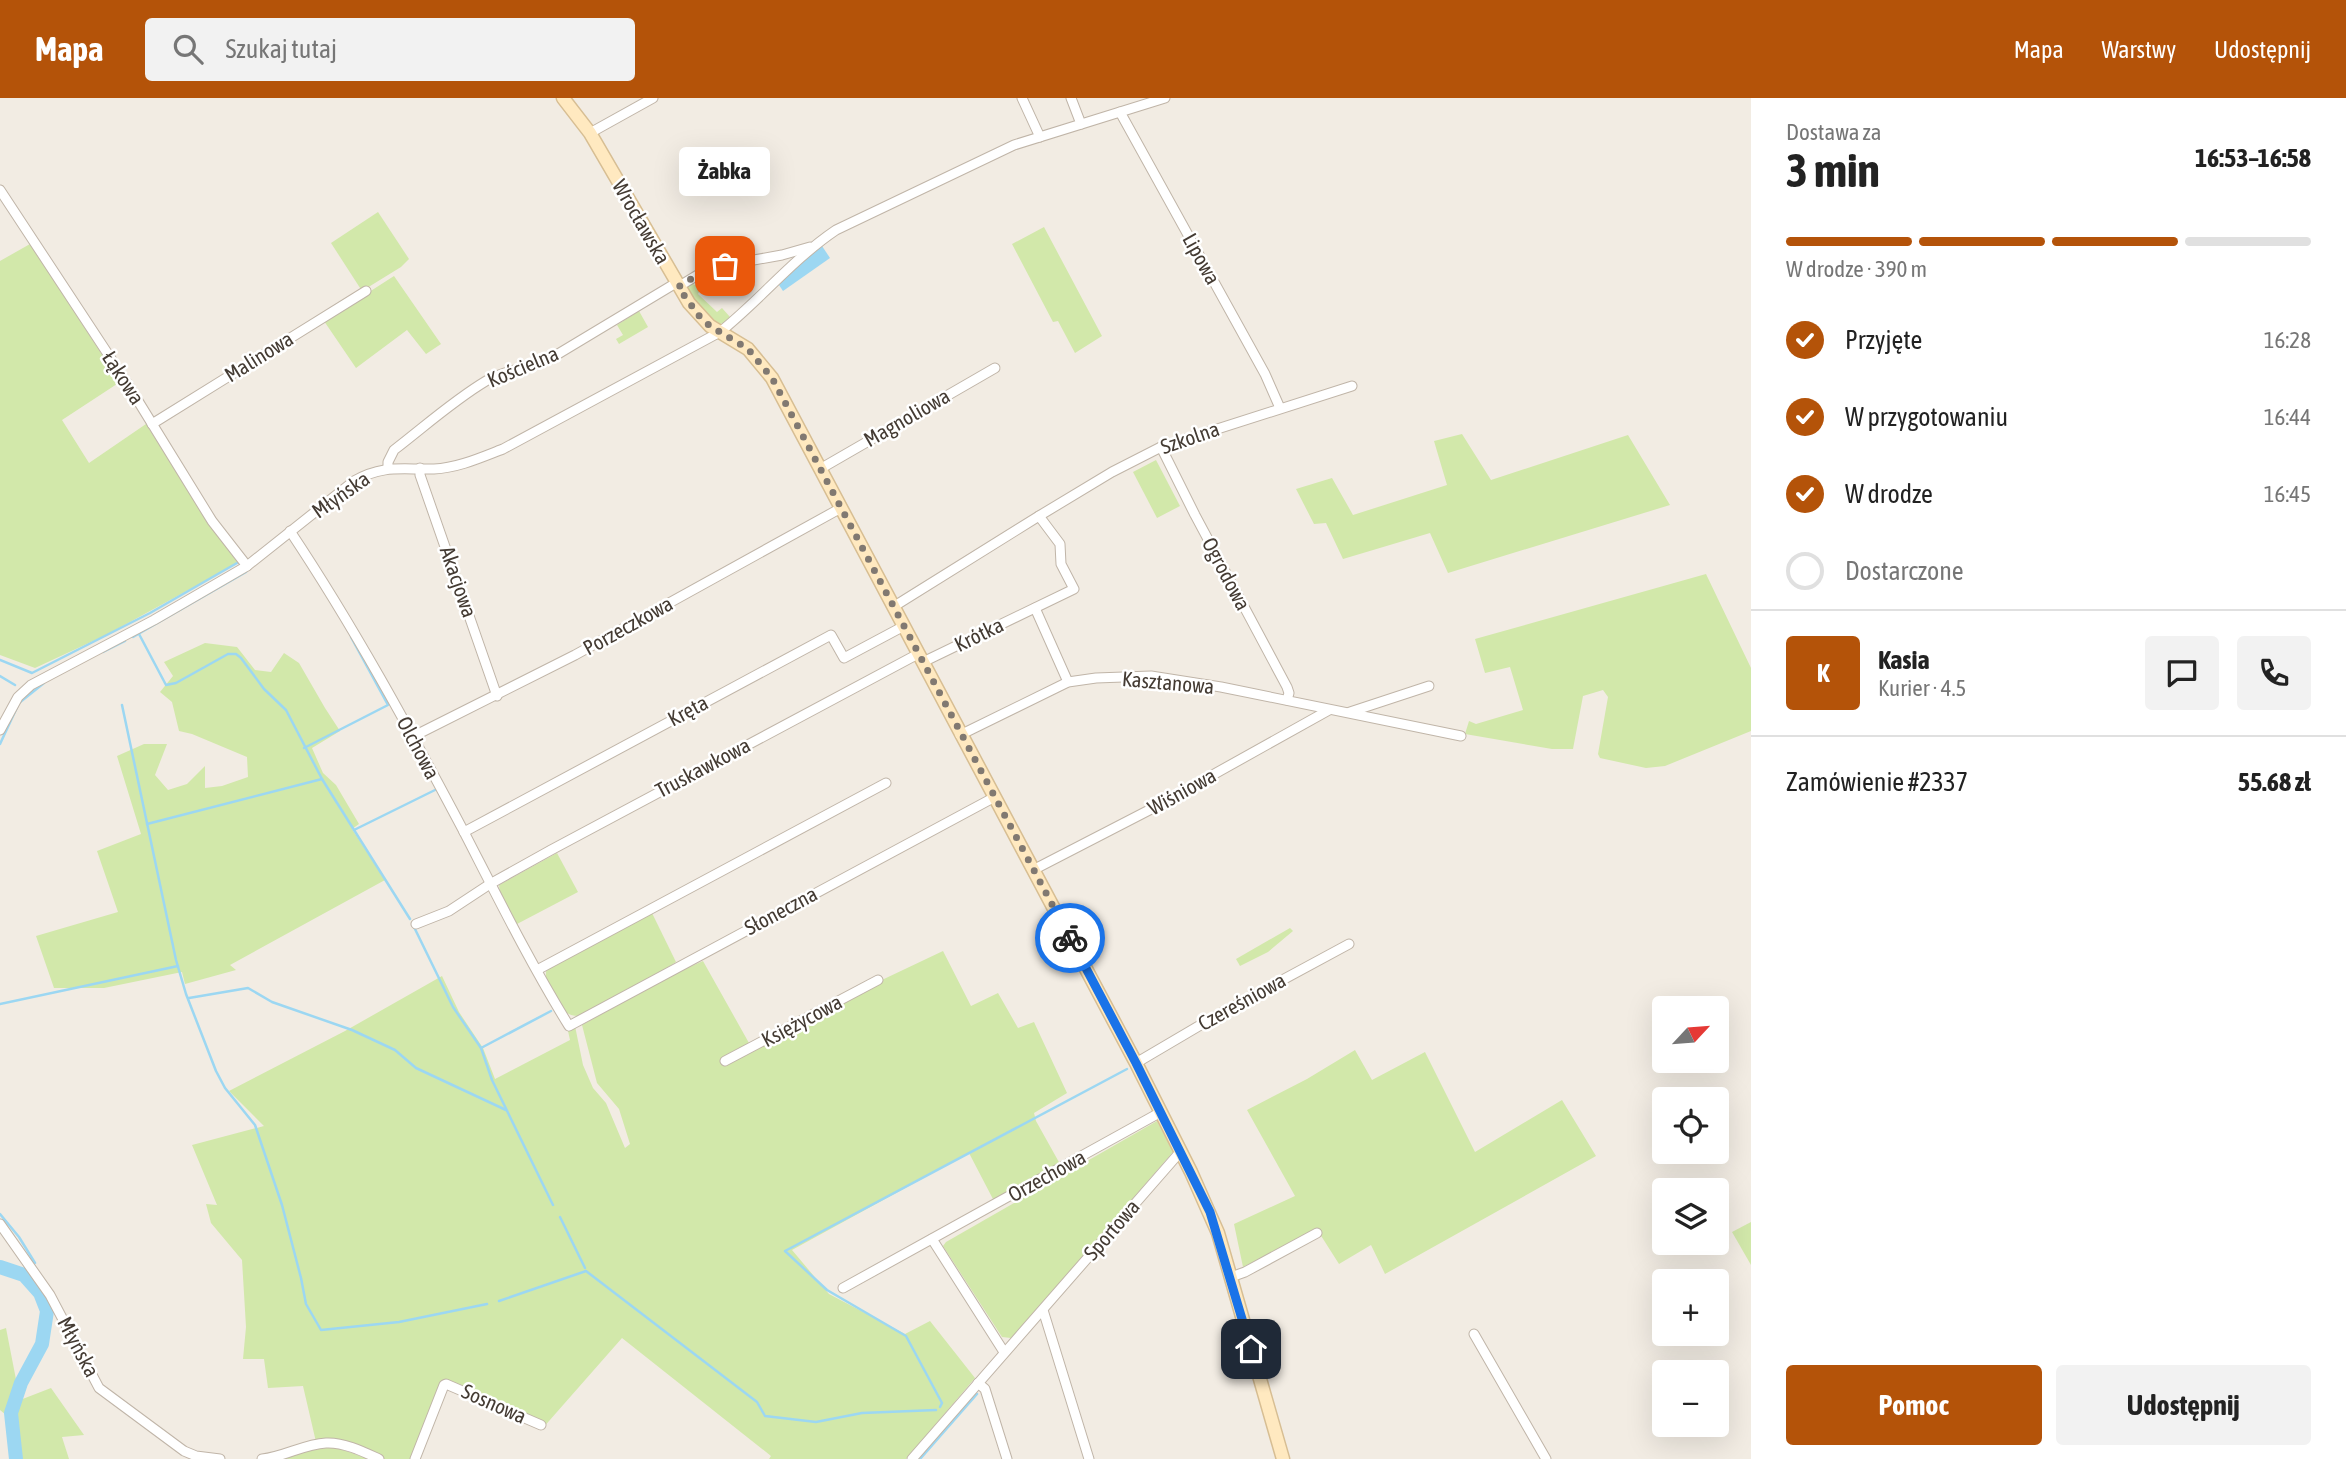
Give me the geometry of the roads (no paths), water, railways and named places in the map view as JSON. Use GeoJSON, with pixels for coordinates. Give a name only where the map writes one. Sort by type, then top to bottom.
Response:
{"type":"FeatureCollection","features":[{"type":"Feature","properties":{"kind":"street","name":"Wrocławska"},"geometry":{"type":"LineString","coordinates":[[563,98],[590,133],[677,285],[700,317],[748,349],[766,370],[1136,1063],[1210,1212],[1283,1459]]}},
{"type":"Feature","properties":{"kind":"street"},"geometry":{"type":"LineString","coordinates":[[590,133],[653,98]]}},
{"type":"Feature","properties":{"kind":"street"},"geometry":{"type":"LineString","coordinates":[[1022,98],[1040,137]]}},
{"type":"Feature","properties":{"kind":"street"},"geometry":{"type":"LineString","coordinates":[[1071,98],[1081,124]]}},
{"type":"Feature","properties":{"kind":"street"},"geometry":{"type":"LineString","coordinates":[[720,332],[811,247],[835,230],[1014,145],[1120,112],[1145,101],[1165,98]]}},
{"type":"Feature","properties":{"kind":"street","name":"Lipowa"},"geometry":{"type":"LineString","coordinates":[[1120,112],[1265,374],[1280,408]]}},
{"type":"Feature","properties":{"kind":"street","name":"Łąkowa"},"geometry":{"type":"LineString","coordinates":[[0,190],[212,520],[247,566]]}},
{"type":"Feature","properties":{"kind":"street"},"geometry":{"type":"LineString","coordinates":[[677,285],[709,268],[811,247]]}},
{"type":"Feature","properties":{"kind":"street","name":"Kościelna"},"geometry":{"type":"LineString","coordinates":[[388,468],[394,450],[488,380],[537,365],[677,285]]}},
{"type":"Feature","properties":{"kind":"street","name":"Malinowa"},"geometry":{"type":"LineString","coordinates":[[152,424],[366,291]]}},
{"type":"Feature","properties":{"kind":"street","name":"Młyńska"},"geometry":{"type":"LineString","coordinates":[[0,730],[18,697],[31,685],[154,620],[247,566],[354,481],[375,470],[437,469],[503,449],[720,332]]}},
{"type":"Feature","properties":{"kind":"street","name":"Magnoliowa"},"geometry":{"type":"LineString","coordinates":[[820,469],[995,368]]}},
{"type":"Feature","properties":{"kind":"street","name":"Szkolna"},"geometry":{"type":"LineString","coordinates":[[893,607],[1112,472],[1161,447],[1352,386]]}},
{"type":"Feature","properties":{"kind":"street","name":"Ogrodowa"},"geometry":{"type":"LineString","coordinates":[[1161,447],[1287,687],[1287,700]]}},
{"type":"Feature","properties":{"kind":"street","name":"Akacjowa"},"geometry":{"type":"LineString","coordinates":[[420,468],[497,696]]}},
{"type":"Feature","properties":{"kind":"street","name":"Porzeczkowa"},"geometry":{"type":"LineString","coordinates":[[412,737],[497,696],[841,508]]}},
{"type":"Feature","properties":{"kind":"street","name":"Krótka"},"geometry":{"type":"LineString","coordinates":[[920,658],[1074,589],[1061,564],[1060,544],[1039,516]]}},
{"type":"Feature","properties":{"kind":"street","name":"Olchowa"},"geometry":{"type":"LineString","coordinates":[[290,531],[340,607],[569,1026]]}},
{"type":"Feature","properties":{"kind":"street"},"geometry":{"type":"LineString","coordinates":[[1034,608],[1068,682]]}},
{"type":"Feature","properties":{"kind":"street","name":"Kręta"},"geometry":{"type":"LineString","coordinates":[[464,832],[831,635],[844,658],[904,626]]}},
{"type":"Feature","properties":{"kind":"street","name":"Truskawkowa"},"geometry":{"type":"LineString","coordinates":[[416,924],[449,911],[490,884],[920,658]]}},
{"type":"Feature","properties":{"kind":"street","name":"Kasztanowa"},"geometry":{"type":"LineString","coordinates":[[960,735],[1068,682],[1096,678],[1151,677],[1287,700],[1461,736]]}},
{"type":"Feature","properties":{"kind":"street"},"geometry":{"type":"LineString","coordinates":[[1348,713],[1429,686]]}},
{"type":"Feature","properties":{"kind":"street","name":"Wiśniowa"},"geometry":{"type":"LineString","coordinates":[[1033,870],[1147,811],[1329,709]]}},
{"type":"Feature","properties":{"kind":"street"},"geometry":{"type":"LineString","coordinates":[[537,970],[886,783]]}},
{"type":"Feature","properties":{"kind":"street","name":"Słoneczna"},"geometry":{"type":"LineString","coordinates":[[569,1026],[993,798]]}},
{"type":"Feature","properties":{"kind":"street","name":"Czereśniowa"},"geometry":{"type":"LineString","coordinates":[[1136,1063],[1349,944]]}},
{"type":"Feature","properties":{"kind":"street","name":"Księżycowa"},"geometry":{"type":"LineString","coordinates":[[725,1061],[877,980]]}},
{"type":"Feature","properties":{"kind":"street","name":"Orzechowa"},"geometry":{"type":"LineString","coordinates":[[843,1287],[1161,1112]]}},
{"type":"Feature","properties":{"kind":"street","name":"Sportowa"},"geometry":{"type":"LineString","coordinates":[[912,1459],[1181,1151]]}},
{"type":"Feature","properties":{"kind":"street","name":"Młyńska"},"geometry":{"type":"LineString","coordinates":[[0,1224],[50,1295],[99,1388],[184,1451],[196,1456],[220,1459]]}},
{"type":"Feature","properties":{"kind":"street"},"geometry":{"type":"LineString","coordinates":[[1231,1278],[1317,1233]]}},
{"type":"Feature","properties":{"kind":"street"},"geometry":{"type":"LineString","coordinates":[[932,1239],[1004,1352]]}},
{"type":"Feature","properties":{"kind":"street"},"geometry":{"type":"LineString","coordinates":[[1043,1310],[1089,1459]]}},
{"type":"Feature","properties":{"kind":"street"},"geometry":{"type":"LineString","coordinates":[[1474,1334],[1546,1459]]}},
{"type":"Feature","properties":{"kind":"street"},"geometry":{"type":"LineString","coordinates":[[978,1383],[985,1389],[1007,1459]]}},
{"type":"Feature","properties":{"kind":"street","name":"Sosnowa"},"geometry":{"type":"LineString","coordinates":[[415,1459],[446,1384],[541,1425]]}},
{"type":"Feature","properties":{"kind":"street"},"geometry":{"type":"LineString","coordinates":[[262,1459],[275,1458],[327,1443],[354,1449],[379,1459]]}},
{"type":"Feature","properties":{"kind":"water"},"geometry":{"type":"Polygon","coordinates":[[[822,246],[830,258],[783,291],[779,285],[822,246]]]}},
{"type":"Feature","properties":{"kind":"waterway"},"geometry":{"type":"LineString","coordinates":[[0,660],[32,673],[150,613],[237,563]]}},
{"type":"Feature","properties":{"kind":"waterway"},"geometry":{"type":"LineString","coordinates":[[133,637],[246,572]]}},
{"type":"Feature","properties":{"kind":"waterway"},"geometry":{"type":"LineString","coordinates":[[139,634],[166,685],[176,683],[228,654],[236,654],[241,658],[264,689],[286,710],[322,779],[410,919]]}},
{"type":"Feature","properties":{"kind":"waterway"},"geometry":{"type":"LineString","coordinates":[[304,748],[388,705],[351,637]]}},
{"type":"Feature","properties":{"kind":"waterway"},"geometry":{"type":"LineString","coordinates":[[103,652],[125,641]]}},
{"type":"Feature","properties":{"kind":"waterway"},"geometry":{"type":"LineString","coordinates":[[0,676],[15,685]]}},
{"type":"Feature","properties":{"kind":"waterway"},"geometry":{"type":"LineString","coordinates":[[0,744],[19,703],[44,683]]}},
{"type":"Feature","properties":{"kind":"waterway"},"geometry":{"type":"LineString","coordinates":[[122,705],[176,960],[186,994],[216,1071],[225,1088],[255,1125],[282,1205],[306,1304],[321,1330],[399,1322],[487,1304]]}},
{"type":"Feature","properties":{"kind":"waterway"},"geometry":{"type":"LineString","coordinates":[[147,824],[322,779]]}},
{"type":"Feature","properties":{"kind":"waterway"},"geometry":{"type":"LineString","coordinates":[[354,830],[435,790]]}},
{"type":"Feature","properties":{"kind":"waterway"},"geometry":{"type":"LineString","coordinates":[[414,927],[453,1007],[481,1048],[492,1080],[553,1205]]}},
{"type":"Feature","properties":{"kind":"waterway"},"geometry":{"type":"LineString","coordinates":[[0,1004],[178,966]]}},
{"type":"Feature","properties":{"kind":"waterway"},"geometry":{"type":"LineString","coordinates":[[189,998],[248,988],[272,1002],[352,1030],[395,1050],[416,1068],[506,1110]]}},
{"type":"Feature","properties":{"kind":"waterway"},"geometry":{"type":"LineString","coordinates":[[481,1048],[551,1011]]}},
{"type":"Feature","properties":{"kind":"waterway"},"geometry":{"type":"LineString","coordinates":[[940,1407],[942,1403],[906,1336],[827,1290],[785,1251],[1127,1069]]}},
{"type":"Feature","properties":{"kind":"waterway"},"geometry":{"type":"LineString","coordinates":[[0,1214],[35,1263]]}},
{"type":"Feature","properties":{"kind":"waterway"},"geometry":{"type":"LineString","coordinates":[[560,1217],[585,1268]]}},
{"type":"Feature","properties":{"kind":"waterway"},"geometry":{"type":"LineString","coordinates":[[0,1267],[24,1275],[40,1293],[47,1311],[42,1344],[21,1383],[11,1413],[16,1459]]}},
{"type":"Feature","properties":{"kind":"waterway"},"geometry":{"type":"LineString","coordinates":[[499,1301],[586,1271],[757,1402],[765,1416],[816,1422],[862,1413],[936,1410]]}},
{"type":"Feature","properties":{"kind":"waterway"},"geometry":{"type":"LineString","coordinates":[[920,1459],[977,1394]]}},
{"type":"Feature","properties":{"kind":"place","name":"Żabka"},"geometry":{"type":"Point","coordinates":[725,266]}}]}
